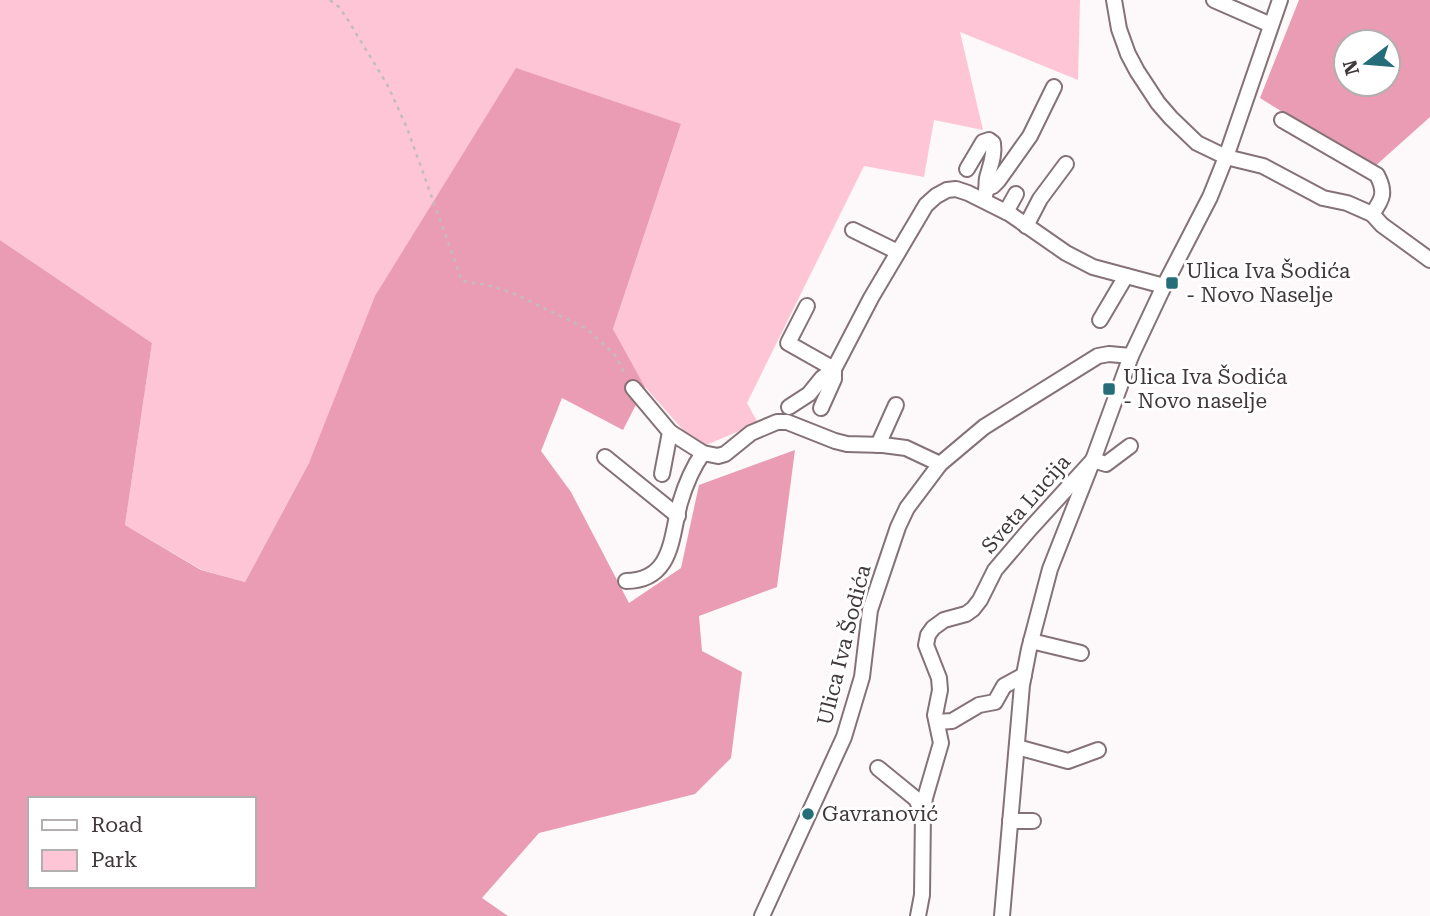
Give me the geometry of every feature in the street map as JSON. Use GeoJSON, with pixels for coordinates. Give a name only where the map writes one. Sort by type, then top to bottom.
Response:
{"type":"FeatureCollection","features":[{"type":"Feature","properties":{"kind":"street"},"geometry":{"type":"LineString","coordinates":[[1114,0],[1119,29],[1137,71],[1158,103],[1197,143],[1226,157],[1263,166],[1323,198],[1347,203],[1372,214],[1382,225],[1430,260]]}},
{"type":"Feature","properties":{"kind":"street"},"geometry":{"type":"LineString","coordinates":[[1214,0],[1271,25]]}},
{"type":"Feature","properties":{"kind":"street","name":"Sveta Lucija"},"geometry":{"type":"LineString","coordinates":[[1002,916],[1024,675],[1050,569],[1131,356],[1210,197],[1280,0]]}},
{"type":"Feature","properties":{"kind":"street"},"geometry":{"type":"LineString","coordinates":[[985,194],[1023,147],[1054,87]]}},
{"type":"Feature","properties":{"kind":"street"},"geometry":{"type":"LineString","coordinates":[[1282,120],[1377,175],[1382,184],[1383,196],[1372,214]]}},
{"type":"Feature","properties":{"kind":"street"},"geometry":{"type":"LineString","coordinates":[[967,169],[983,142],[989,140],[993,143],[995,152],[985,194]]}},
{"type":"Feature","properties":{"kind":"street"},"geometry":{"type":"LineString","coordinates":[[1026,226],[1040,199],[1066,164]]}},
{"type":"Feature","properties":{"kind":"street"},"geometry":{"type":"LineString","coordinates":[[789,407],[808,394],[834,369],[871,298],[926,205],[947,190],[985,194],[1026,226],[1066,253],[1093,267],[1164,286]]}},
{"type":"Feature","properties":{"kind":"street"},"geometry":{"type":"LineString","coordinates":[[1006,212],[1016,194]]}},
{"type":"Feature","properties":{"kind":"street"},"geometry":{"type":"LineString","coordinates":[[859,228],[900,249]]}},
{"type":"Feature","properties":{"kind":"street"},"geometry":{"type":"LineString","coordinates":[[1100,320],[1126,276]]}},
{"type":"Feature","properties":{"kind":"street"},"geometry":{"type":"LineString","coordinates":[[807,306],[788,343],[834,369]]}},
{"type":"Feature","properties":{"kind":"street","name":"Ulica Iva Šodića"},"geometry":{"type":"LineString","coordinates":[[764,914],[844,737],[862,677],[870,610],[907,508],[940,464],[984,427],[1098,356],[1131,356]]}},
{"type":"Feature","properties":{"kind":"street"},"geometry":{"type":"LineString","coordinates":[[821,408],[834,379],[834,369]]}},
{"type":"Feature","properties":{"kind":"street"},"geometry":{"type":"LineString","coordinates":[[633,388],[670,432],[703,453],[718,456],[726,454],[751,433],[778,422],[787,422],[847,444],[906,448],[940,464]]}},
{"type":"Feature","properties":{"kind":"street"},"geometry":{"type":"LineString","coordinates":[[878,444],[896,405]]}},
{"type":"Feature","properties":{"kind":"street"},"geometry":{"type":"LineString","coordinates":[[662,474],[670,432]]}},
{"type":"Feature","properties":{"kind":"street"},"geometry":{"type":"LineString","coordinates":[[1093,460],[1106,464],[1130,446]]}},
{"type":"Feature","properties":{"kind":"street"},"geometry":{"type":"LineString","coordinates":[[626,581],[640,581],[664,561],[671,546],[680,504],[703,453]]}},
{"type":"Feature","properties":{"kind":"street"},"geometry":{"type":"LineString","coordinates":[[605,457],[678,516]]}},
{"type":"Feature","properties":{"kind":"street","name":"Sveta Lucija"},"geometry":{"type":"LineString","coordinates":[[918,916],[922,895],[923,813],[941,743],[935,715],[940,690],[939,678],[926,645],[928,635],[944,620],[966,614],[973,609],[995,570],[1093,460]]}},
{"type":"Feature","properties":{"kind":"street"},"geometry":{"type":"LineString","coordinates":[[1031,641],[1081,653]]}},
{"type":"Feature","properties":{"kind":"street"},"geometry":{"type":"LineString","coordinates":[[937,722],[952,721],[979,705],[995,702],[1004,686],[1024,675]]}},
{"type":"Feature","properties":{"kind":"street"},"geometry":{"type":"LineString","coordinates":[[1017,747],[1068,761],[1098,750]]}},
{"type":"Feature","properties":{"kind":"street"},"geometry":{"type":"LineString","coordinates":[[878,768],[916,799],[923,813]]}},
{"type":"Feature","properties":{"kind":"street"},"geometry":{"type":"LineString","coordinates":[[1010,821],[1033,821]]}},
{"type":"Feature","properties":{"kind":"path"},"geometry":{"type":"LineString","coordinates":[[330,0],[348,20],[388,86],[407,128],[463,281],[492,286],[515,294],[587,329],[616,356],[633,388]]}},
{"type":"Feature","properties":{"kind":"green space"},"geometry":{"type":"Polygon","coordinates":[[[0,0],[1080,0],[1078,80],[960,32],[983,130],[934,120],[924,177],[864,166],[747,403],[758,423],[699,448],[645,387],[613,329],[681,124],[309,463],[245,582],[202,570],[125,525],[152,343],[0,240],[0,0]]]}},
{"type":"Feature","properties":{"kind":"shaded area"},"geometry":{"type":"Polygon","coordinates":[[[1299,0],[1430,0],[1430,117],[1373,168],[1260,98],[1299,0]]]}},
{"type":"Feature","properties":{"kind":"shaded area"},"geometry":{"type":"Polygon","coordinates":[[[516,68],[681,124],[613,329],[645,387],[623,430],[562,398],[541,451],[571,492],[629,603],[681,568],[699,485],[795,450],[777,587],[699,616],[702,651],[742,672],[731,758],[695,794],[539,833],[482,898],[508,916],[0,916],[0,240],[152,343],[125,525],[201,570],[245,582],[309,463],[375,296],[516,68]]]}},
{"type":"Feature","properties":{"kind":"place","name":"Ulica Iva Šodića - Novo Naselje"},"geometry":{"type":"Point","coordinates":[1172,283]}},
{"type":"Feature","properties":{"kind":"place","name":"Ulica Iva Šodića - Novo naselje"},"geometry":{"type":"Point","coordinates":[1109,389]}},
{"type":"Feature","properties":{"kind":"place","name":"Gavranović"},"geometry":{"type":"Point","coordinates":[808,814]}}]}
